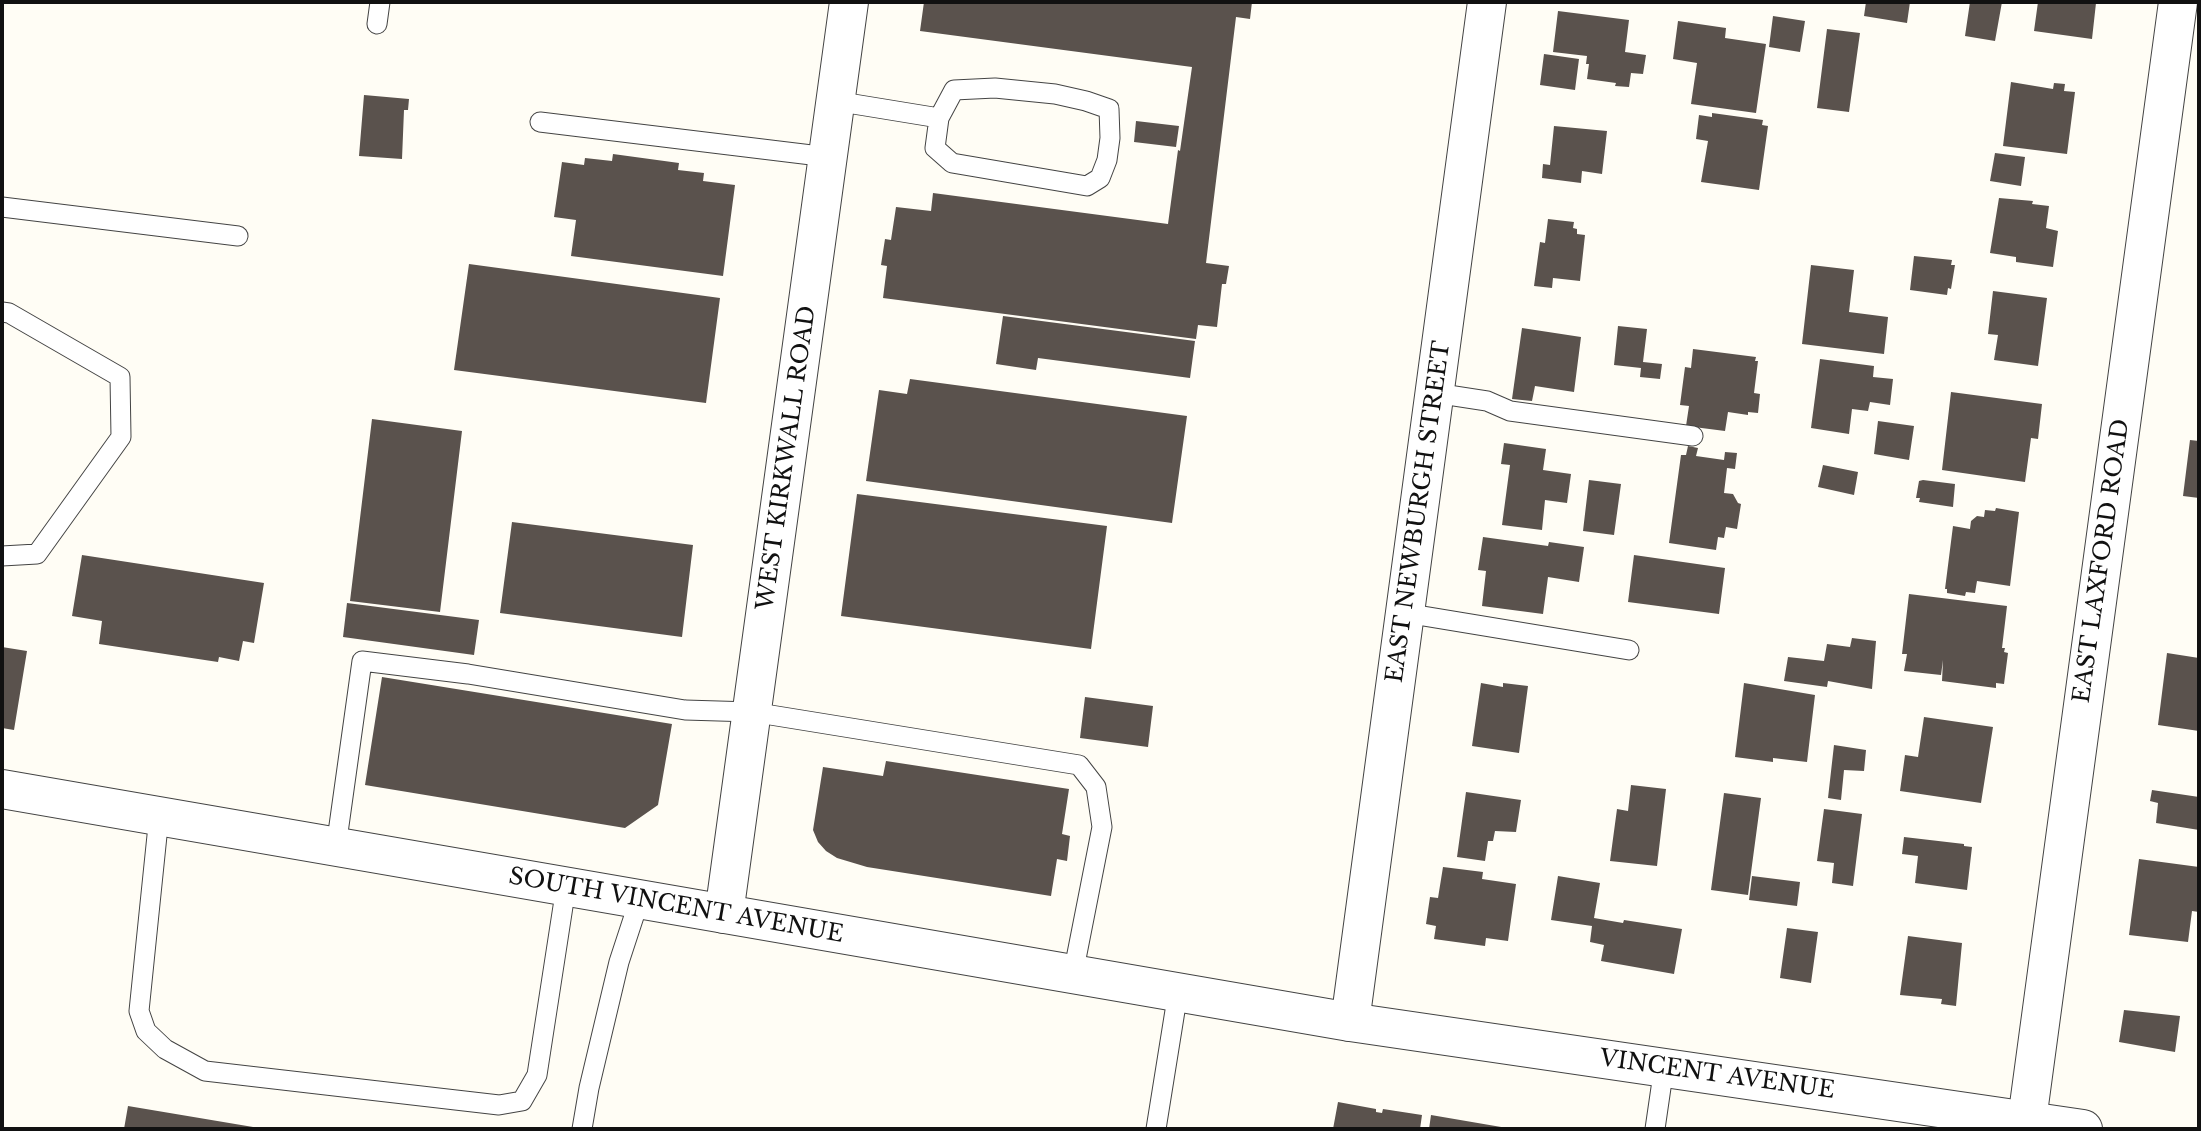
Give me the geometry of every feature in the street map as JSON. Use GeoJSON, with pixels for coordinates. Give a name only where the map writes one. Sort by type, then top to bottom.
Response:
{"type":"FeatureCollection","features":[{"type":"Feature","properties":{"kind":"street","name":"WEST KIRKWALL ROAD"},"geometry":{"type":"LineString","coordinates":[[724,914],[849,2]]}},
{"type":"Feature","properties":{"kind":"street","name":"EAST NEWBURGH STREET"},"geometry":{"type":"LineString","coordinates":[[1350,1022],[1487,2]]}},
{"type":"Feature","properties":{"kind":"street","name":"EAST LAXFORD ROAD"},"geometry":{"type":"LineString","coordinates":[[2027,1120],[2178,2]]}},
{"type":"Feature","properties":{"kind":"street","name":"SOUTH VINCENT AVENUE"},"geometry":{"type":"LineString","coordinates":[[2,789],[1350,1022]]}},
{"type":"Feature","properties":{"kind":"street","name":"VINCENT AVENUE"},"geometry":{"type":"LineString","coordinates":[[1350,1022],[2083,1129]]}},
{"type":"Feature","properties":{"kind":"lane"},"geometry":{"type":"LineString","coordinates":[[377,24],[380,2]]}},
{"type":"Feature","properties":{"kind":"lane"},"geometry":{"type":"LineString","coordinates":[[995,88],[1055,94],[1086,101],[1109,109],[1110,138],[1107,160],[1100,178],[1087,186],[952,163],[935,148],[939,118],[954,90],[995,88]]}},
{"type":"Feature","properties":{"kind":"lane"},"geometry":{"type":"LineString","coordinates":[[835,101],[939,118]]}},
{"type":"Feature","properties":{"kind":"lane"},"geometry":{"type":"LineString","coordinates":[[540,122],[828,157]]}},
{"type":"Feature","properties":{"kind":"lane"},"geometry":{"type":"LineString","coordinates":[[2,207],[238,236]]}},
{"type":"Feature","properties":{"kind":"lane"},"geometry":{"type":"LineString","coordinates":[[2,312],[9,313],[120,377],[121,437],[37,554],[2,556]]}},
{"type":"Feature","properties":{"kind":"lane"},"geometry":{"type":"LineString","coordinates":[[1435,393],[1488,401],[1510,411],[1693,436]]}},
{"type":"Feature","properties":{"kind":"lane"},"geometry":{"type":"LineString","coordinates":[[1405,613],[1629,650]]}},
{"type":"Feature","properties":{"kind":"lane"},"geometry":{"type":"LineString","coordinates":[[336,847],[362,661],[468,674],[685,710],[752,712],[1079,765],[1096,786],[1102,827],[1073,974]]}},
{"type":"Feature","properties":{"kind":"lane"},"geometry":{"type":"LineString","coordinates":[[159,816],[139,1011],[146,1031],[165,1049],[205,1071],[499,1105],[522,1101],[537,1076],[566,887]]}},
{"type":"Feature","properties":{"kind":"lane"},"geometry":{"type":"LineString","coordinates":[[582,1129],[616,975],[639,901]]}},
{"type":"Feature","properties":{"kind":"lane"},"geometry":{"type":"LineString","coordinates":[[1156,1129],[1178,992]]}},
{"type":"Feature","properties":{"kind":"lane"},"geometry":{"type":"LineString","coordinates":[[1655,1129],[1664,1067]]}},
{"type":"Feature","properties":{"kind":"building"},"geometry":{"type":"Polygon","coordinates":[[[924,2],[1252,2],[1250,19],[1236,17],[1206,263],[1229,266],[1226,284],[1222,284],[1217,327],[1198,325],[1196,339],[883,298],[887,266],[881,265],[885,239],[891,240],[896,207],[931,211],[933,193],[1168,224],[1192,67],[920,31],[924,2]]]}},
{"type":"Feature","properties":{"kind":"building"},"geometry":{"type":"Polygon","coordinates":[[[1866,2],[1910,2],[1907,23],[1864,16],[1866,2]]]}},
{"type":"Feature","properties":{"kind":"building"},"geometry":{"type":"Polygon","coordinates":[[[1970,2],[2002,2],[1995,41],[1965,36],[1970,2]]]}},
{"type":"Feature","properties":{"kind":"building"},"geometry":{"type":"Polygon","coordinates":[[[2038,2],[2096,3],[2092,39],[2034,31],[2038,2]]]}},
{"type":"Feature","properties":{"kind":"building"},"geometry":{"type":"Polygon","coordinates":[[[1558,11],[1629,20],[1625,52],[1646,55],[1643,74],[1631,73],[1629,87],[1587,79],[1587,56],[1553,52],[1558,11]]]}},
{"type":"Feature","properties":{"kind":"building"},"geometry":{"type":"Polygon","coordinates":[[[1773,16],[1805,21],[1800,52],[1769,47],[1773,16]]]}},
{"type":"Feature","properties":{"kind":"building"},"geometry":{"type":"Polygon","coordinates":[[[1678,21],[1726,28],[1725,38],[1766,44],[1756,113],[1691,104],[1697,63],[1673,59],[1678,21]]]}},
{"type":"Feature","properties":{"kind":"building"},"geometry":{"type":"Polygon","coordinates":[[[1827,29],[1860,33],[1849,112],[1817,108],[1827,29]]]}},
{"type":"Feature","properties":{"kind":"building"},"geometry":{"type":"Polygon","coordinates":[[[1544,54],[1579,59],[1575,90],[1540,85],[1544,54]]]}},
{"type":"Feature","properties":{"kind":"building"},"geometry":{"type":"Polygon","coordinates":[[[2011,82],[2053,89],[2054,83],[2065,84],[2064,91],[2075,92],[2067,154],[2003,146],[2011,82]]]}},
{"type":"Feature","properties":{"kind":"building"},"geometry":{"type":"Polygon","coordinates":[[[364,95],[409,99],[408,110],[404,110],[402,159],[359,156],[364,95]]]}},
{"type":"Feature","properties":{"kind":"building"},"geometry":{"type":"Polygon","coordinates":[[[1712,113],[1763,120],[1762,125],[1768,126],[1759,190],[1701,182],[1708,141],[1696,139],[1699,115],[1712,117],[1712,113]]]}},
{"type":"Feature","properties":{"kind":"building"},"geometry":{"type":"Polygon","coordinates":[[[1136,121],[1179,126],[1176,147],[1134,142],[1136,121]]]}},
{"type":"Feature","properties":{"kind":"building"},"geometry":{"type":"Polygon","coordinates":[[[1554,126],[1607,131],[1602,174],[1582,171],[1581,183],[1542,178],[1543,164],[1550,165],[1554,126]]]}},
{"type":"Feature","properties":{"kind":"building"},"geometry":{"type":"Polygon","coordinates":[[[1995,153],[2025,157],[2021,186],[1990,181],[1995,153]]]}},
{"type":"Feature","properties":{"kind":"building"},"geometry":{"type":"Polygon","coordinates":[[[613,154],[679,163],[678,170],[704,173],[703,181],[735,185],[723,276],[571,256],[576,220],[554,217],[562,162],[584,165],[585,158],[612,161],[613,154]]]}},
{"type":"Feature","properties":{"kind":"building"},"geometry":{"type":"Polygon","coordinates":[[[1999,198],[2033,201],[2032,204],[2049,206],[2046,228],[2058,231],[2053,267],[2016,262],[2016,257],[1990,253],[1999,198]]]}},
{"type":"Feature","properties":{"kind":"building"},"geometry":{"type":"Polygon","coordinates":[[[1548,219],[1574,222],[1573,228],[1577,229],[1577,234],[1585,235],[1580,281],[1553,278],[1552,288],[1534,286],[1540,242],[1545,243],[1548,219]]]}},
{"type":"Feature","properties":{"kind":"building"},"geometry":{"type":"Polygon","coordinates":[[[1914,256],[1952,260],[1951,265],[1955,265],[1951,289],[1948,288],[1947,295],[1910,290],[1914,256]]]}},
{"type":"Feature","properties":{"kind":"building"},"geometry":{"type":"Polygon","coordinates":[[[469,264],[720,298],[706,403],[454,370],[469,264]]]}},
{"type":"Feature","properties":{"kind":"building"},"geometry":{"type":"Polygon","coordinates":[[[1811,265],[1854,270],[1849,312],[1888,317],[1884,354],[1802,344],[1811,265]]]}},
{"type":"Feature","properties":{"kind":"building"},"geometry":{"type":"Polygon","coordinates":[[[1993,291],[2047,298],[2038,366],[1994,360],[1998,335],[1988,334],[1993,291]]]}},
{"type":"Feature","properties":{"kind":"building"},"geometry":{"type":"Polygon","coordinates":[[[1003,316],[1195,341],[1190,378],[1038,358],[1036,370],[996,364],[1003,316]]]}},
{"type":"Feature","properties":{"kind":"building"},"geometry":{"type":"Polygon","coordinates":[[[1618,326],[1647,329],[1643,362],[1662,364],[1660,379],[1640,377],[1641,368],[1614,365],[1618,326]]]}},
{"type":"Feature","properties":{"kind":"building"},"geometry":{"type":"Polygon","coordinates":[[[1522,328],[1581,337],[1574,392],[1535,386],[1532,401],[1512,399],[1522,328]]]}},
{"type":"Feature","properties":{"kind":"building"},"geometry":{"type":"Polygon","coordinates":[[[1693,349],[1756,357],[1755,361],[1758,361],[1754,393],[1760,394],[1758,413],[1748,412],[1748,415],[1728,412],[1725,431],[1686,426],[1689,406],[1680,405],[1685,367],[1691,368],[1693,349]]]}},
{"type":"Feature","properties":{"kind":"building"},"geometry":{"type":"Polygon","coordinates":[[[1820,359],[1874,366],[1873,377],[1893,379],[1890,405],[1870,402],[1868,411],[1852,409],[1849,434],[1811,428],[1820,359]]]}},
{"type":"Feature","properties":{"kind":"building"},"geometry":{"type":"Polygon","coordinates":[[[910,379],[1187,416],[1172,523],[866,481],[879,390],[907,394],[910,379]]]}},
{"type":"Feature","properties":{"kind":"building"},"geometry":{"type":"Polygon","coordinates":[[[1951,392],[2042,404],[2038,439],[2031,438],[2025,482],[1942,470],[1951,392]]]}},
{"type":"Feature","properties":{"kind":"building"},"geometry":{"type":"Polygon","coordinates":[[[372,419],[462,431],[440,612],[350,601],[372,419]]]}},
{"type":"Feature","properties":{"kind":"building"},"geometry":{"type":"Polygon","coordinates":[[[1878,421],[1914,426],[1909,460],[1874,454],[1878,421]]]}},
{"type":"Feature","properties":{"kind":"building"},"geometry":{"type":"Polygon","coordinates":[[[2190,440],[2199,441],[2199,498],[2183,496],[2190,440]]]}},
{"type":"Feature","properties":{"kind":"building"},"geometry":{"type":"Polygon","coordinates":[[[1504,443],[1546,449],[1543,470],[1571,474],[1567,503],[1545,500],[1542,530],[1502,525],[1510,465],[1501,464],[1504,443]]]}},
{"type":"Feature","properties":{"kind":"building"},"geometry":{"type":"Polygon","coordinates":[[[1688,446],[1698,448],[1696,456],[1724,460],[1725,452],[1737,453],[1735,469],[1727,468],[1724,493],[1733,494],[1741,504],[1737,529],[1726,527],[1724,538],[1718,537],[1716,550],[1669,543],[1681,455],[1686,455],[1688,446]]]}},
{"type":"Feature","properties":{"kind":"building"},"geometry":{"type":"Polygon","coordinates":[[[1823,465],[1858,472],[1854,495],[1818,487],[1823,465]]]}},
{"type":"Feature","properties":{"kind":"building"},"geometry":{"type":"Polygon","coordinates":[[[1589,480],[1621,484],[1614,535],[1583,531],[1589,480]]]}},
{"type":"Feature","properties":{"kind":"building"},"geometry":{"type":"Polygon","coordinates":[[[1919,481],[1955,484],[1953,507],[1919,502],[1920,498],[1916,498],[1919,481]]]}},
{"type":"Feature","properties":{"kind":"building"},"geometry":{"type":"Polygon","coordinates":[[[857,494],[1107,526],[1091,649],[841,616],[857,494]]]}},
{"type":"Feature","properties":{"kind":"building"},"geometry":{"type":"Polygon","coordinates":[[[1996,508],[2019,512],[2010,586],[1977,581],[1975,593],[1966,592],[1965,596],[1947,593],[1945,589],[1953,526],[1970,529],[1971,521],[1977,516],[1984,517],[1985,510],[1995,511],[1996,508]]]}},
{"type":"Feature","properties":{"kind":"building"},"geometry":{"type":"Polygon","coordinates":[[[512,522],[693,545],[682,637],[500,613],[512,522]]]}},
{"type":"Feature","properties":{"kind":"building"},"geometry":{"type":"Polygon","coordinates":[[[1483,537],[1548,546],[1549,542],[1584,547],[1579,582],[1548,577],[1543,614],[1482,606],[1486,571],[1478,570],[1483,537]]]}},
{"type":"Feature","properties":{"kind":"building"},"geometry":{"type":"Polygon","coordinates":[[[82,555],[264,583],[254,643],[243,641],[239,661],[219,657],[218,662],[99,644],[102,621],[72,616],[82,555]]]}},
{"type":"Feature","properties":{"kind":"building"},"geometry":{"type":"Polygon","coordinates":[[[1634,555],[1725,568],[1719,614],[1628,602],[1634,555]]]}},
{"type":"Feature","properties":{"kind":"building"},"geometry":{"type":"Polygon","coordinates":[[[1909,594],[2007,606],[2002,648],[2008,653],[2004,684],[1996,683],[1996,688],[1942,681],[1943,660],[1941,675],[1904,671],[1907,654],[1902,654],[1909,594]]]}},
{"type":"Feature","properties":{"kind":"building"},"geometry":{"type":"Polygon","coordinates":[[[347,603],[479,620],[474,655],[343,637],[347,603]]]}},
{"type":"Feature","properties":{"kind":"building"},"geometry":{"type":"Polygon","coordinates":[[[1852,638],[1876,641],[1872,689],[1828,681],[1827,687],[1784,681],[1788,657],[1824,661],[1827,644],[1850,647],[1852,638]]]}},
{"type":"Feature","properties":{"kind":"building"},"geometry":{"type":"Polygon","coordinates":[[[2,647],[27,651],[14,730],[2,728],[2,647]]]}},
{"type":"Feature","properties":{"kind":"building"},"geometry":{"type":"Polygon","coordinates":[[[2167,653],[2199,658],[2199,731],[2158,725],[2167,653]]]}},
{"type":"Feature","properties":{"kind":"building"},"geometry":{"type":"Polygon","coordinates":[[[382,677],[672,724],[658,805],[625,828],[365,785],[382,677]]]}},
{"type":"Feature","properties":{"kind":"building"},"geometry":{"type":"Polygon","coordinates":[[[1481,683],[1503,687],[1503,683],[1528,686],[1519,753],[1472,746],[1481,683]]]}},
{"type":"Feature","properties":{"kind":"building"},"geometry":{"type":"Polygon","coordinates":[[[1744,683],[1815,695],[1807,762],[1773,758],[1773,762],[1735,757],[1744,683]]]}},
{"type":"Feature","properties":{"kind":"building"},"geometry":{"type":"Polygon","coordinates":[[[1085,697],[1153,706],[1148,747],[1080,738],[1085,697]]]}},
{"type":"Feature","properties":{"kind":"building"},"geometry":{"type":"Polygon","coordinates":[[[1924,717],[1993,727],[1981,803],[1900,791],[1905,755],[1918,757],[1924,717]]]}},
{"type":"Feature","properties":{"kind":"building"},"geometry":{"type":"Polygon","coordinates":[[[1834,745],[1866,750],[1864,771],[1844,770],[1841,800],[1828,798],[1834,745]]]}},
{"type":"Feature","properties":{"kind":"building"},"geometry":{"type":"Polygon","coordinates":[[[886,761],[1069,789],[1062,834],[1070,836],[1067,861],[1057,859],[1051,896],[867,867],[837,858],[826,851],[813,830],[823,767],[883,776],[886,761]]]}},
{"type":"Feature","properties":{"kind":"building"},"geometry":{"type":"Polygon","coordinates":[[[1631,785],[1666,789],[1657,866],[1610,861],[1617,809],[1628,811],[1631,785]]]}},
{"type":"Feature","properties":{"kind":"building"},"geometry":{"type":"Polygon","coordinates":[[[2152,790],[2199,797],[2199,830],[2156,823],[2158,803],[2150,801],[2152,790]]]}},
{"type":"Feature","properties":{"kind":"building"},"geometry":{"type":"Polygon","coordinates":[[[1466,792],[1521,800],[1516,832],[1495,831],[1493,841],[1488,841],[1485,861],[1457,857],[1466,792]]]}},
{"type":"Feature","properties":{"kind":"building"},"geometry":{"type":"Polygon","coordinates":[[[1724,793],[1761,798],[1748,895],[1711,890],[1724,793]]]}},
{"type":"Feature","properties":{"kind":"building"},"geometry":{"type":"Polygon","coordinates":[[[1824,809],[1862,814],[1853,886],[1832,883],[1834,863],[1817,861],[1824,809]]]}},
{"type":"Feature","properties":{"kind":"building"},"geometry":{"type":"Polygon","coordinates":[[[1904,837],[1972,847],[1967,890],[1915,883],[1918,856],[1902,854],[1904,837]]]}},
{"type":"Feature","properties":{"kind":"building"},"geometry":{"type":"Polygon","coordinates":[[[2139,859],[2199,867],[2199,912],[2192,911],[2188,942],[2129,935],[2139,859]]]}},
{"type":"Feature","properties":{"kind":"building"},"geometry":{"type":"Polygon","coordinates":[[[1443,867],[1483,872],[1482,879],[1516,884],[1508,941],[1486,938],[1485,946],[1434,939],[1436,926],[1426,924],[1430,897],[1438,898],[1443,867]]]}},
{"type":"Feature","properties":{"kind":"building"},"geometry":{"type":"Polygon","coordinates":[[[1558,876],[1600,883],[1594,918],[1682,929],[1674,974],[1601,961],[1604,945],[1590,942],[1592,926],[1551,920],[1558,876]]]}},
{"type":"Feature","properties":{"kind":"building"},"geometry":{"type":"Polygon","coordinates":[[[1752,876],[1800,882],[1797,906],[1749,900],[1752,876]]]}},
{"type":"Feature","properties":{"kind":"building"},"geometry":{"type":"Polygon","coordinates":[[[1787,928],[1818,932],[1811,983],[1780,978],[1787,928]]]}},
{"type":"Feature","properties":{"kind":"building"},"geometry":{"type":"Polygon","coordinates":[[[1908,936],[1962,943],[1956,1006],[1941,1004],[1942,999],[1900,995],[1908,936]]]}},
{"type":"Feature","properties":{"kind":"building"},"geometry":{"type":"Polygon","coordinates":[[[2124,1010],[2180,1016],[2175,1052],[2119,1042],[2124,1010]]]}},
{"type":"Feature","properties":{"kind":"building"},"geometry":{"type":"Polygon","coordinates":[[[1338,1102],[1376,1109],[1376,1112],[1382,1113],[1383,1109],[1422,1115],[1420,1129],[1333,1129],[1338,1102]]]}},
{"type":"Feature","properties":{"kind":"building"},"geometry":{"type":"Polygon","coordinates":[[[128,1106],[259,1128],[259,1129],[124,1129],[128,1106]]]}},
{"type":"Feature","properties":{"kind":"building"},"geometry":{"type":"Polygon","coordinates":[[[1431,1115],[1507,1128],[1507,1129],[1429,1129],[1431,1115]]]}}]}
